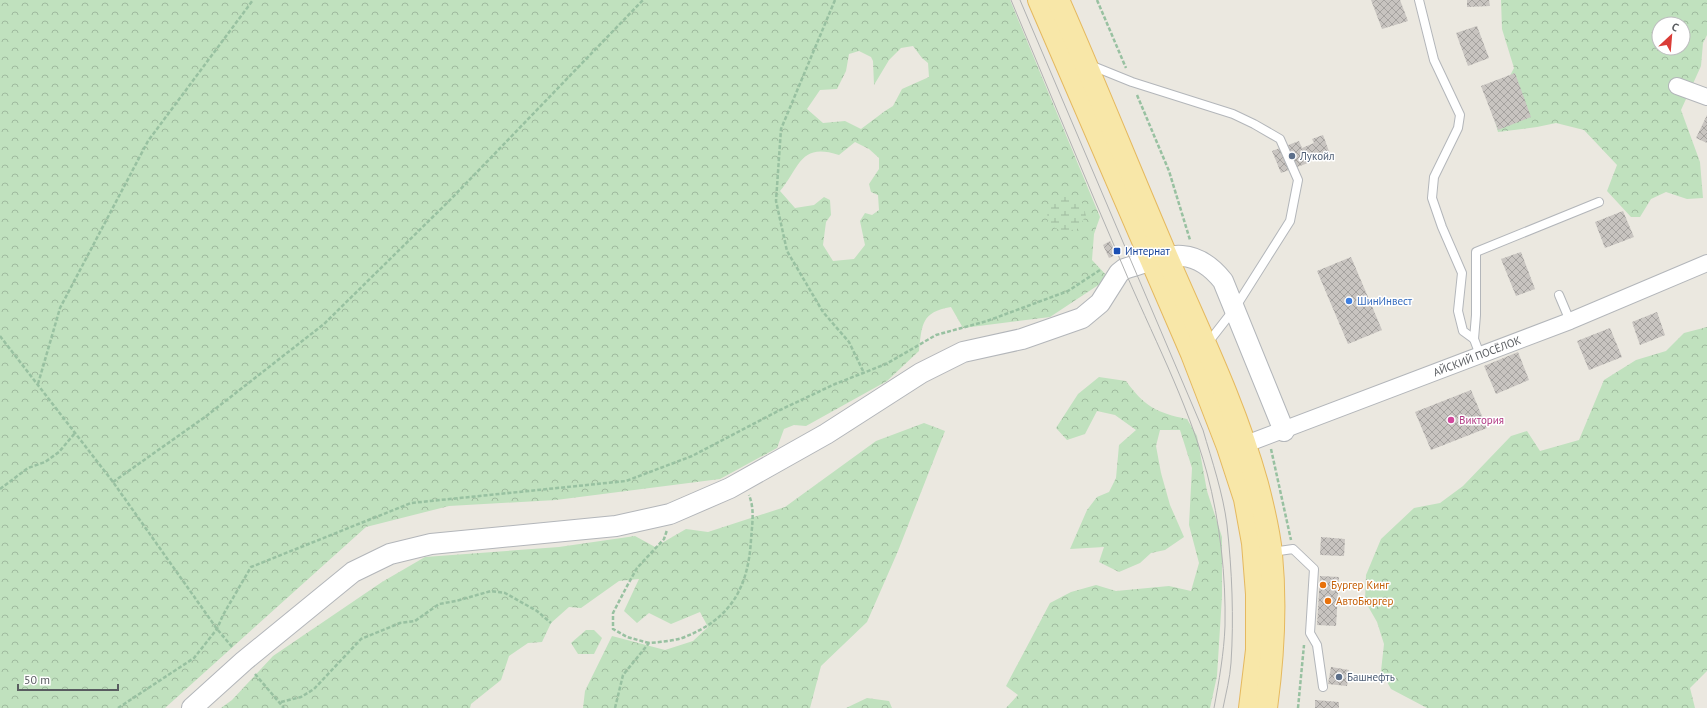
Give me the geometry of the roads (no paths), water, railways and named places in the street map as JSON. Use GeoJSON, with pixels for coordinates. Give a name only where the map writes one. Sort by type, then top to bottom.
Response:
{"type":"FeatureCollection","features":[{"type":"Feature","properties":{"kind":"main road"},"geometry":{"type":"LineString","coordinates":[[1039,0],[1167,258],[1207,345],[1246,444],[1262,505],[1271,552],[1274,598],[1273,656],[1266,708]]}},
{"type":"Feature","properties":{"kind":"main road"},"geometry":{"type":"LineString","coordinates":[[1058,0],[1167,258],[1167,296],[1192,354],[1228,447],[1245,499],[1253,543],[1257,594],[1257,650],[1250,708]]}},
{"type":"Feature","properties":{"kind":"street"},"geometry":{"type":"LineString","coordinates":[[1677,86],[1707,97]]}},
{"type":"Feature","properties":{"kind":"street"},"geometry":{"type":"LineString","coordinates":[[192,708],[244,661],[353,572],[390,554],[431,544],[616,526],[670,514],[744,480],[826,434],[921,374],[963,352],[1022,339],[1082,318],[1100,303],[1119,273],[1124,269],[1167,258],[1195,258],[1215,270],[1224,281],[1284,431]]}},
{"type":"Feature","properties":{"kind":"street","name":"АЙСКИЙ ПОСЁЛОК"},"geometry":{"type":"LineString","coordinates":[[1246,444],[1284,431],[1570,321],[1707,263]]}},
{"type":"Feature","properties":{"kind":"lane"},"geometry":{"type":"LineString","coordinates":[[1419,0],[1434,60],[1460,115],[1458,128],[1434,177],[1432,198],[1442,227],[1462,273],[1458,310],[1463,331],[1474,339]]}},
{"type":"Feature","properties":{"kind":"lane"},"geometry":{"type":"LineString","coordinates":[[1085,63],[1132,82],[1233,114],[1280,139],[1298,180],[1290,221],[1234,308],[1207,345]]}},
{"type":"Feature","properties":{"kind":"lane"},"geometry":{"type":"LineString","coordinates":[[1480,355],[1474,339],[1476,315],[1476,252],[1599,202]]}},
{"type":"Feature","properties":{"kind":"lane"},"geometry":{"type":"LineString","coordinates":[[1559,295],[1570,321]]}},
{"type":"Feature","properties":{"kind":"lane"},"geometry":{"type":"LineString","coordinates":[[1271,552],[1293,549],[1314,569],[1310,633],[1317,645],[1323,687]]}},
{"type":"Feature","properties":{"kind":"tram line"},"geometry":{"type":"LineString","coordinates":[[1011,0],[1133,290],[1179,393],[1199,446],[1207,473],[1219,530],[1225,607],[1224,646],[1214,708]]}},
{"type":"Feature","properties":{"kind":"tram line"},"geometry":{"type":"LineString","coordinates":[[1020,0],[1203,430],[1220,489],[1227,525],[1232,594],[1231,663],[1223,708]]}},
{"type":"Feature","properties":{"kind":"place","name":"Лукойл"},"geometry":{"type":"Point","coordinates":[1292,156]}},
{"type":"Feature","properties":{"kind":"place","name":"Интернат"},"geometry":{"type":"Point","coordinates":[1117,251]}},
{"type":"Feature","properties":{"kind":"place","name":"ШинИнвест"},"geometry":{"type":"Point","coordinates":[1349,301]}},
{"type":"Feature","properties":{"kind":"place","name":"Виктория"},"geometry":{"type":"Point","coordinates":[1451,420]}},
{"type":"Feature","properties":{"kind":"place","name":"Бургер Кинг"},"geometry":{"type":"Point","coordinates":[1323,585]}},
{"type":"Feature","properties":{"kind":"place","name":"АвтоБюргер"},"geometry":{"type":"Point","coordinates":[1328,601]}},
{"type":"Feature","properties":{"kind":"place","name":"Башнефть"},"geometry":{"type":"Point","coordinates":[1339,677]}}]}
